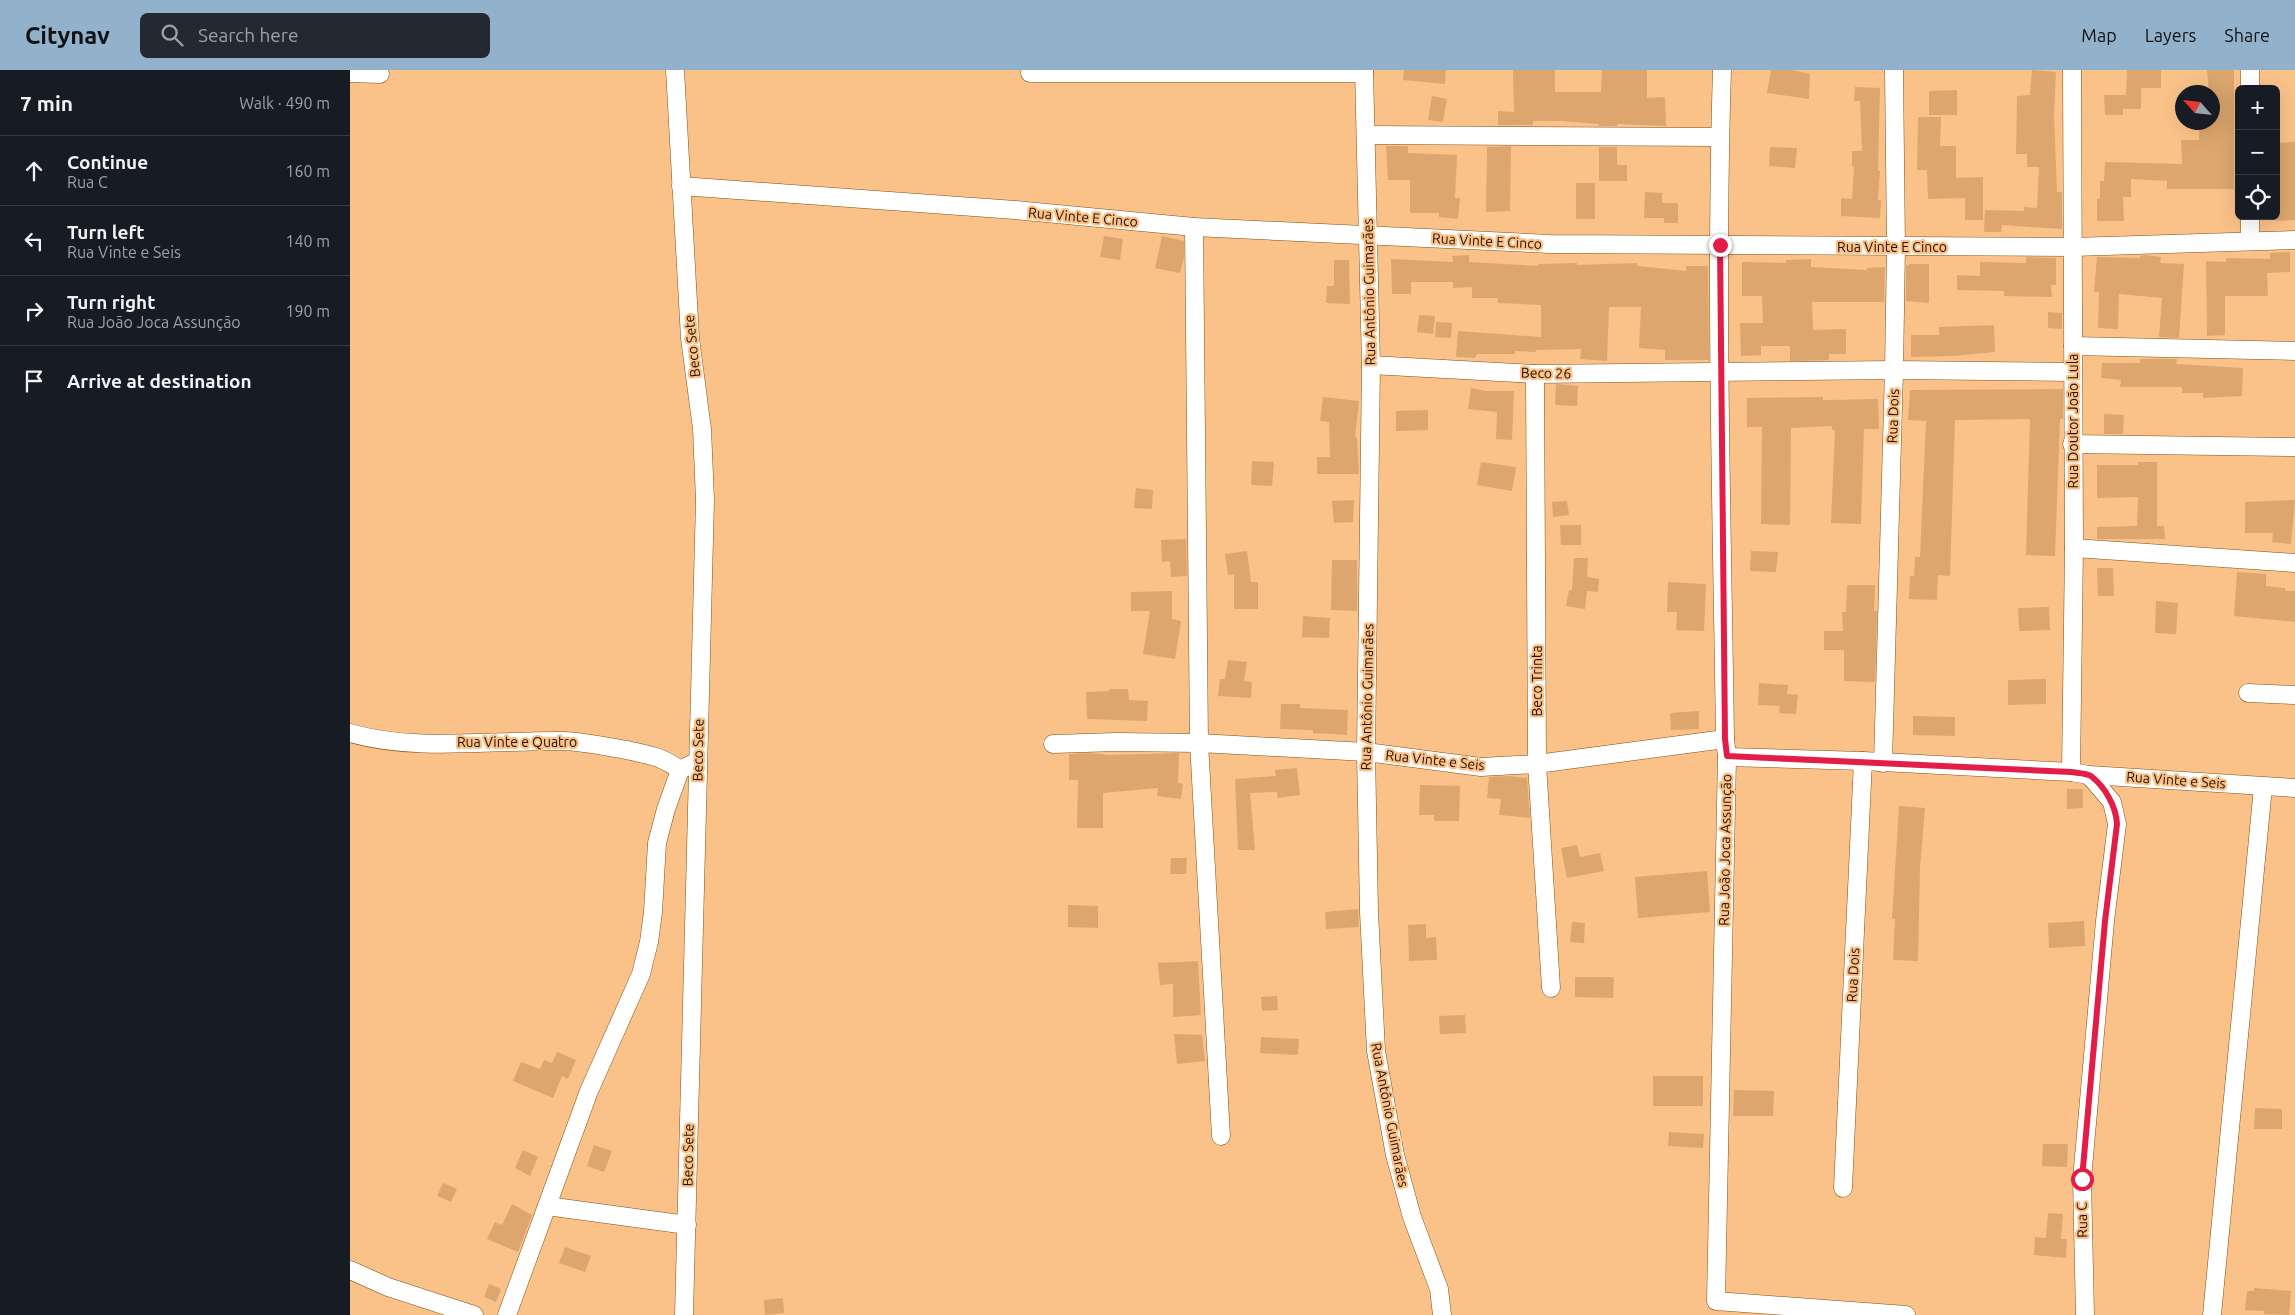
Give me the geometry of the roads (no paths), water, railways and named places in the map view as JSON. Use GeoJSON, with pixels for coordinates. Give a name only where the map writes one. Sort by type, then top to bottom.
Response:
{"type":"FeatureCollection","features":[{"type":"Feature","properties":{"kind":"street","name":"Beco Sete"},"geometry":{"type":"LineString","coordinates":[[675,70],[690,338],[702,429],[705,500],[684,1315]]}},
{"type":"Feature","properties":{"kind":"street","name":"Rua João Joca Assunção"},"geometry":{"type":"LineString","coordinates":[[1722,70],[1720,137],[1720,373],[1725,739],[1727,756],[1716,1301],[1769,1310]]}},
{"type":"Feature","properties":{"kind":"street","name":"Rua Dois"},"geometry":{"type":"LineString","coordinates":[[1882,762],[1894,370],[1896,247],[1894,70]]}},
{"type":"Feature","properties":{"kind":"street","name":"Rua Doutor João Lula"},"geometry":{"type":"LineString","coordinates":[[2071,772],[2074,548],[2072,444],[2072,70]]}},
{"type":"Feature","properties":{"kind":"street"},"geometry":{"type":"LineString","coordinates":[[2250,70],[2250,85]]}},
{"type":"Feature","properties":{"kind":"street"},"geometry":{"type":"LineString","coordinates":[[1030,73],[1364,72]]}},
{"type":"Feature","properties":{"kind":"street","name":"Rua Antônio Guimarães"},"geometry":{"type":"LineString","coordinates":[[1364,72],[1371,365],[1366,752],[1369,912],[1376,1051],[1395,1155],[1412,1217],[1439,1289],[1442,1315]]}},
{"type":"Feature","properties":{"kind":"street"},"geometry":{"type":"LineString","coordinates":[[350,73],[380,74]]}},
{"type":"Feature","properties":{"kind":"street"},"geometry":{"type":"LineString","coordinates":[[1366,134],[1720,137]]}},
{"type":"Feature","properties":{"kind":"street","name":"Rua Vinte E Cinco"},"geometry":{"type":"LineString","coordinates":[[681,186],[1015,210],[1194,227],[1550,244],[2073,247],[2295,240]]}},
{"type":"Feature","properties":{"kind":"street"},"geometry":{"type":"LineString","coordinates":[[2250,220],[2250,242]]}},
{"type":"Feature","properties":{"kind":"street"},"geometry":{"type":"LineString","coordinates":[[1194,227],[1199,742],[1222,1136]]}},
{"type":"Feature","properties":{"kind":"street"},"geometry":{"type":"LineString","coordinates":[[2073,346],[2295,350]]}},
{"type":"Feature","properties":{"kind":"street","name":"Beco 26"},"geometry":{"type":"LineString","coordinates":[[1371,365],[1535,374],[1894,370],[2072,372]]}},
{"type":"Feature","properties":{"kind":"street","name":"Beco Trinta"},"geometry":{"type":"LineString","coordinates":[[1535,374],[1537,764],[1551,988]]}},
{"type":"Feature","properties":{"kind":"street"},"geometry":{"type":"LineString","coordinates":[[2072,444],[2295,447]]}},
{"type":"Feature","properties":{"kind":"street"},"geometry":{"type":"LineString","coordinates":[[2074,548],[2295,563]]}},
{"type":"Feature","properties":{"kind":"street"},"geometry":{"type":"LineString","coordinates":[[2248,692],[2295,695]]}},
{"type":"Feature","properties":{"kind":"street","name":"Rua Vinte e Quatro"},"geometry":{"type":"LineString","coordinates":[[350,733],[363,737],[402,741],[563,741],[594,744],[665,759],[680,770]]}},
{"type":"Feature","properties":{"kind":"street","name":"Rua Vinte e Seis"},"geometry":{"type":"LineString","coordinates":[[1053,744],[1199,742],[1366,752],[1481,766],[1537,764],[1725,739]]}},
{"type":"Feature","properties":{"kind":"street","name":"Rua Vinte e Seis"},"geometry":{"type":"LineString","coordinates":[[1727,756],[2071,772],[2089,775],[2295,788]]}},
{"type":"Feature","properties":{"kind":"street"},"geometry":{"type":"LineString","coordinates":[[507,1315],[589,1091],[641,974],[654,912],[657,843],[666,809],[680,770],[698,761]]}},
{"type":"Feature","properties":{"kind":"street","name":"Rua Dois"},"geometry":{"type":"LineString","coordinates":[[1843,1188],[1863,761]]}},
{"type":"Feature","properties":{"kind":"street","name":"Rua C"},"geometry":{"type":"LineString","coordinates":[[2085,1315],[2082,1179],[2105,921],[2117,824],[2112,802],[2089,775]]}},
{"type":"Feature","properties":{"kind":"street"},"geometry":{"type":"LineString","coordinates":[[2212,1315],[2263,787]]}},
{"type":"Feature","properties":{"kind":"street"},"geometry":{"type":"LineString","coordinates":[[547,1206],[686,1224]]}},
{"type":"Feature","properties":{"kind":"street"},"geometry":{"type":"LineString","coordinates":[[350,1270],[388,1287],[474,1315]]}},
{"type":"Feature","properties":{"kind":"street"},"geometry":{"type":"LineString","coordinates":[[1769,1310],[1906,1315]]}}]}
